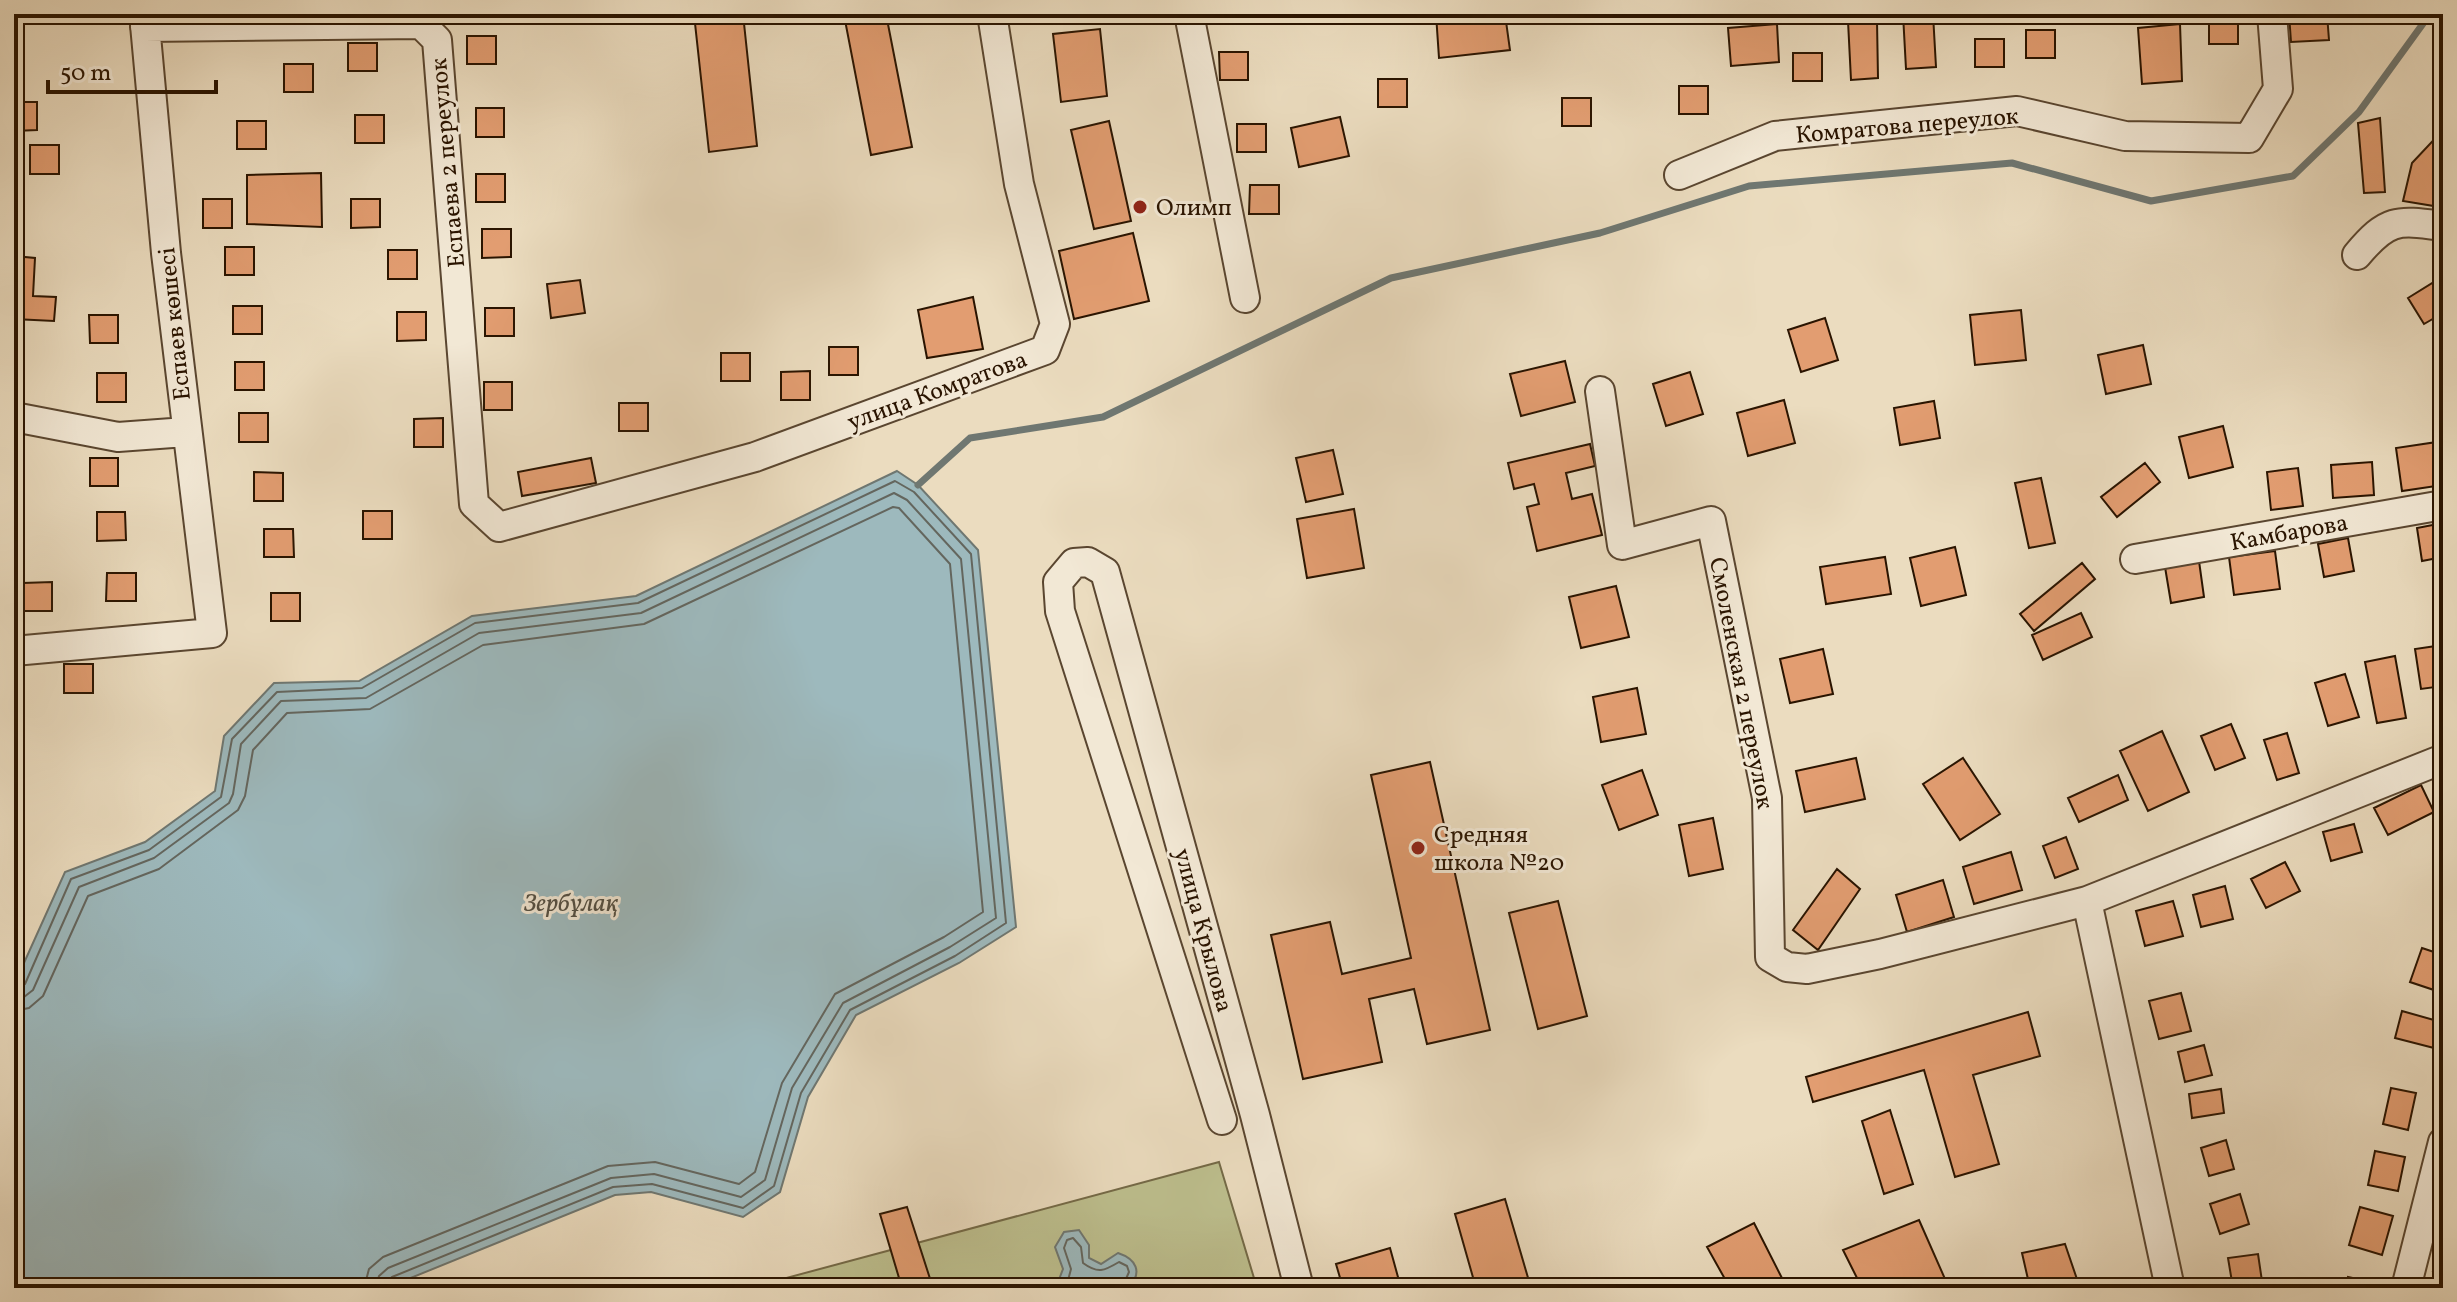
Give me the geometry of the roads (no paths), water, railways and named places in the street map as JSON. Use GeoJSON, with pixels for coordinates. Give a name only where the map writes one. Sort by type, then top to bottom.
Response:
{"type":"FeatureCollection","features":[{"type":"Feature","properties":{"kind":"street","name":"улица Комратова"},"geometry":{"type":"LineString","coordinates":[[499,527],[755,457],[1045,350],[1055,324],[1019,184],[992,14]]}},
{"type":"Feature","properties":{"kind":"street"},"geometry":{"type":"LineString","coordinates":[[1189,14],[1245,298]]}},
{"type":"Feature","properties":{"kind":"street","name":"Комратова переулок"},"geometry":{"type":"LineString","coordinates":[[1679,175],[1775,136],[2017,111],[2125,136],[2249,138],[2278,89],[2272,14]]}},
{"type":"Feature","properties":{"kind":"street","name":"Еспаева 2 переулок"},"geometry":{"type":"LineString","coordinates":[[144,20],[421,24],[437,40],[474,504],[499,527]]}},
{"type":"Feature","properties":{"kind":"street","name":"Еспаев көшесі"},"geometry":{"type":"LineString","coordinates":[[14,651],[212,633],[186,432],[144,20]]}},
{"type":"Feature","properties":{"kind":"street"},"geometry":{"type":"LineString","coordinates":[[2357,255],[2383,227],[2410,222],[2443,226]]}},
{"type":"Feature","properties":{"kind":"street","name":"Смоленская 2 переулок"},"geometry":{"type":"LineString","coordinates":[[1600,391],[1622,545],[1711,521],[1767,798],[1770,957],[1787,967],[1807,969],[1880,954],[2087,901],[2443,759]]}},
{"type":"Feature","properties":{"kind":"street"},"geometry":{"type":"LineString","coordinates":[[14,417],[118,437],[186,432]]}},
{"type":"Feature","properties":{"kind":"street","name":"Камбарова"},"geometry":{"type":"LineString","coordinates":[[2135,559],[2443,505]]}},
{"type":"Feature","properties":{"kind":"street","name":"улица Крылова"},"geometry":{"type":"LineString","coordinates":[[1222,1120],[1060,611],[1058,582],[1074,563],[1088,562],[1105,572],[1255,1115],[1299,1288]]}},
{"type":"Feature","properties":{"kind":"street"},"geometry":{"type":"LineString","coordinates":[[2087,901],[2170,1288]]}},
{"type":"Feature","properties":{"kind":"street"},"geometry":{"type":"LineString","coordinates":[[2406,1288],[2443,1142]]}},
{"type":"Feature","properties":{"kind":"water","name":"Зербұлақ"},"geometry":{"type":"Polygon","coordinates":[[[897,471],[918,485],[978,550],[1016,927],[959,963],[856,1015],[808,1097],[780,1192],[743,1217],[651,1192],[615,1195],[386,1288],[14,1288],[14,985],[65,872],[145,842],[215,791],[224,736],[274,683],[359,681],[472,616],[636,596],[897,471]]]}},
{"type":"Feature","properties":{"kind":"water"},"geometry":{"type":"Polygon","coordinates":[[[1079,1230],[1089,1245],[1089,1258],[1101,1264],[1118,1253],[1133,1262],[1136,1276],[1129,1287],[1059,1288],[1063,1269],[1055,1247],[1064,1232],[1079,1230]]]}},
{"type":"Feature","properties":{"kind":"waterway"},"geometry":{"type":"LineString","coordinates":[[918,485],[970,438],[1103,417],[1391,278],[1600,233],[1749,186],[2012,163],[2151,201],[2293,176],[2359,112],[2430,14]]}},
{"type":"Feature","properties":{"kind":"place","name":"Олимп"},"geometry":{"type":"Point","coordinates":[1140,207]}},
{"type":"Feature","properties":{"kind":"place","name":"Средняя школа №20"},"geometry":{"type":"Point","coordinates":[1418,848]}}]}
